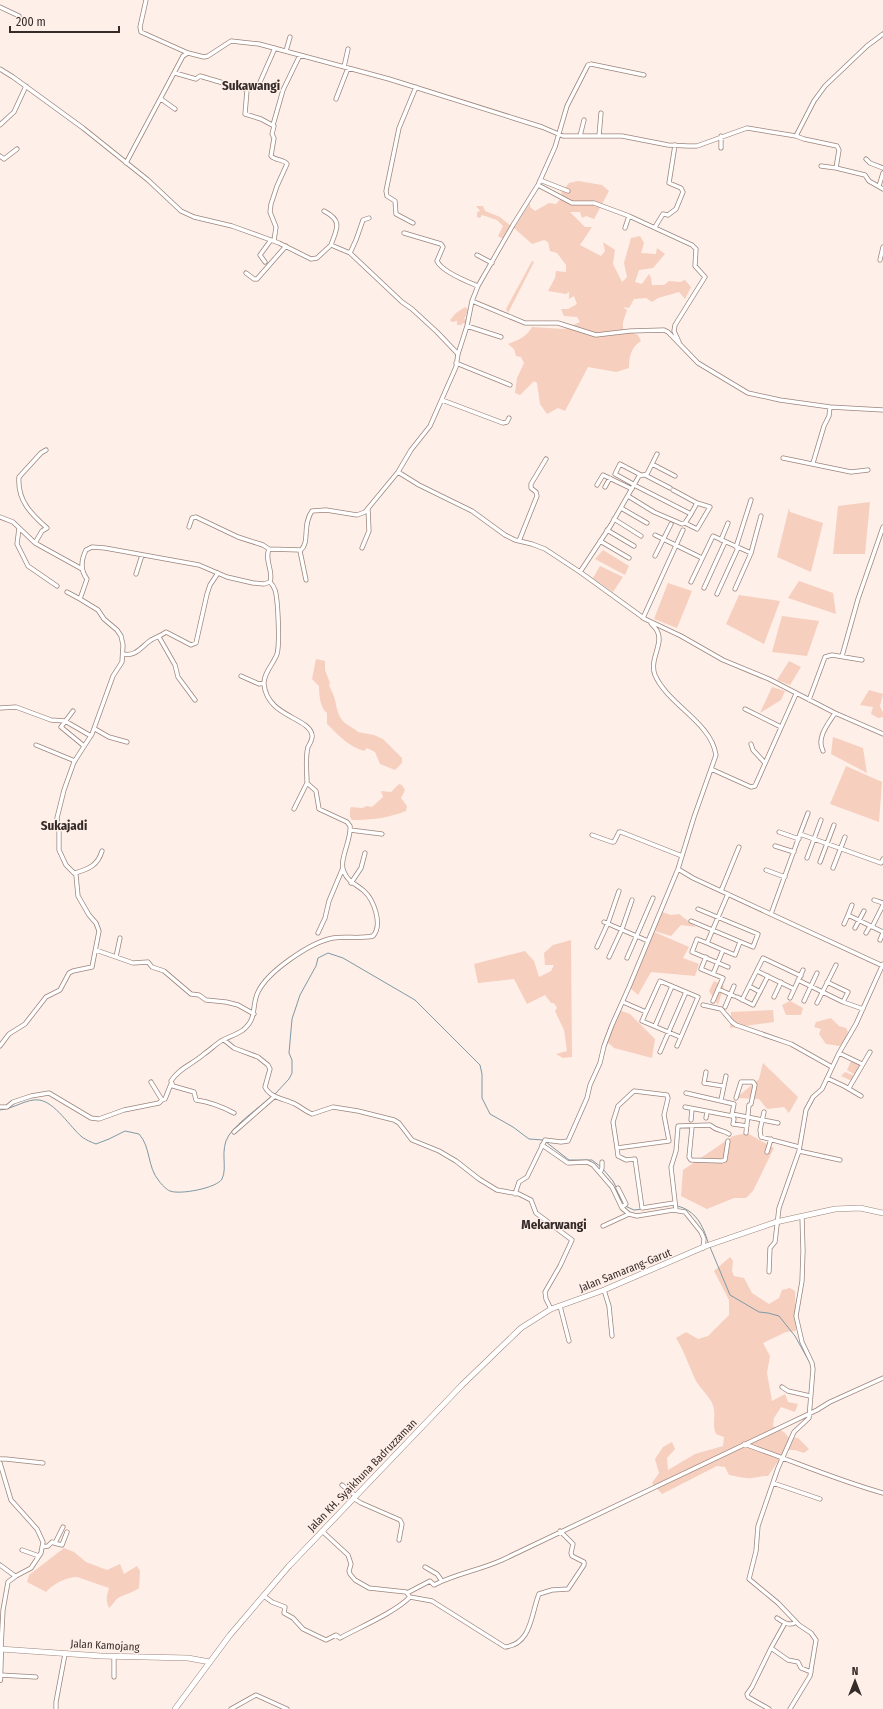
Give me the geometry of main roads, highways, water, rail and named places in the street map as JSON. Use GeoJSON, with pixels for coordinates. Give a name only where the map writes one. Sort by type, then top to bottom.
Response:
{"type":"FeatureCollection","features":[{"type":"Feature","properties":{"kind":"main road","name":"Jalan Samarang-Garut"},"geometry":{"type":"LineString","coordinates":[[541,1313],[551,1308],[604,1290],[705,1247],[776,1222],[833,1209],[860,1208],[883,1213]]}},
{"type":"Feature","properties":{"kind":"main road","name":"Jalan KH. Syaikhuna Badruzzaman"},"geometry":{"type":"LineString","coordinates":[[175,1709],[210,1662],[264,1596],[322,1531],[490,1356],[521,1328],[541,1313]]}},
{"type":"Feature","properties":{"kind":"main road","name":"Jalan Kamojang"},"geometry":{"type":"LineString","coordinates":[[1,1649],[114,1657],[188,1658],[210,1662]]}},
{"type":"Feature","properties":{"kind":"waterway"},"geometry":{"type":"LineString","coordinates":[[275,1094],[289,1079],[292,1073],[292,1060],[289,1053],[292,1019],[300,995],[316,966],[318,958],[328,953],[343,958],[415,1000],[480,1065],[482,1074],[482,1098],[490,1114],[513,1127],[529,1139],[543,1140]]}},
{"type":"Feature","properties":{"kind":"waterway"},"geometry":{"type":"LineString","coordinates":[[0,1110],[35,1100],[45,1102],[51,1105],[77,1133],[96,1144],[125,1131],[139,1134],[146,1145],[152,1170],[159,1181],[169,1190],[182,1192],[206,1188],[222,1179],[224,1174],[224,1152],[229,1135],[243,1120],[272,1096]]}},
{"type":"Feature","properties":{"kind":"waterway"},"geometry":{"type":"LineString","coordinates":[[546,1142],[569,1160],[592,1160],[601,1167]]}},
{"type":"Feature","properties":{"kind":"waterway"},"geometry":{"type":"LineString","coordinates":[[603,1169],[616,1187]]}},
{"type":"Feature","properties":{"kind":"waterway"},"geometry":{"type":"LineString","coordinates":[[618,1192],[622,1204]]}},
{"type":"Feature","properties":{"kind":"waterway"},"geometry":{"type":"LineString","coordinates":[[625,1206],[634,1210],[643,1209]]}},
{"type":"Feature","properties":{"kind":"waterway"},"geometry":{"type":"LineString","coordinates":[[677,1206],[684,1208],[694,1215],[704,1230],[708,1242]]}},
{"type":"Feature","properties":{"kind":"waterway"},"geometry":{"type":"LineString","coordinates":[[710,1247],[730,1295],[759,1312],[779,1316],[795,1336],[810,1363]]}},
{"type":"Feature","properties":{"kind":"district","name":"Sukawangi"},"geometry":{"type":"Point","coordinates":[251,85]}},
{"type":"Feature","properties":{"kind":"district","name":"Sukajadi"},"geometry":{"type":"Point","coordinates":[64,825]}},
{"type":"Feature","properties":{"kind":"district","name":"Mekarwangi"},"geometry":{"type":"Point","coordinates":[554,1224]}}]}
